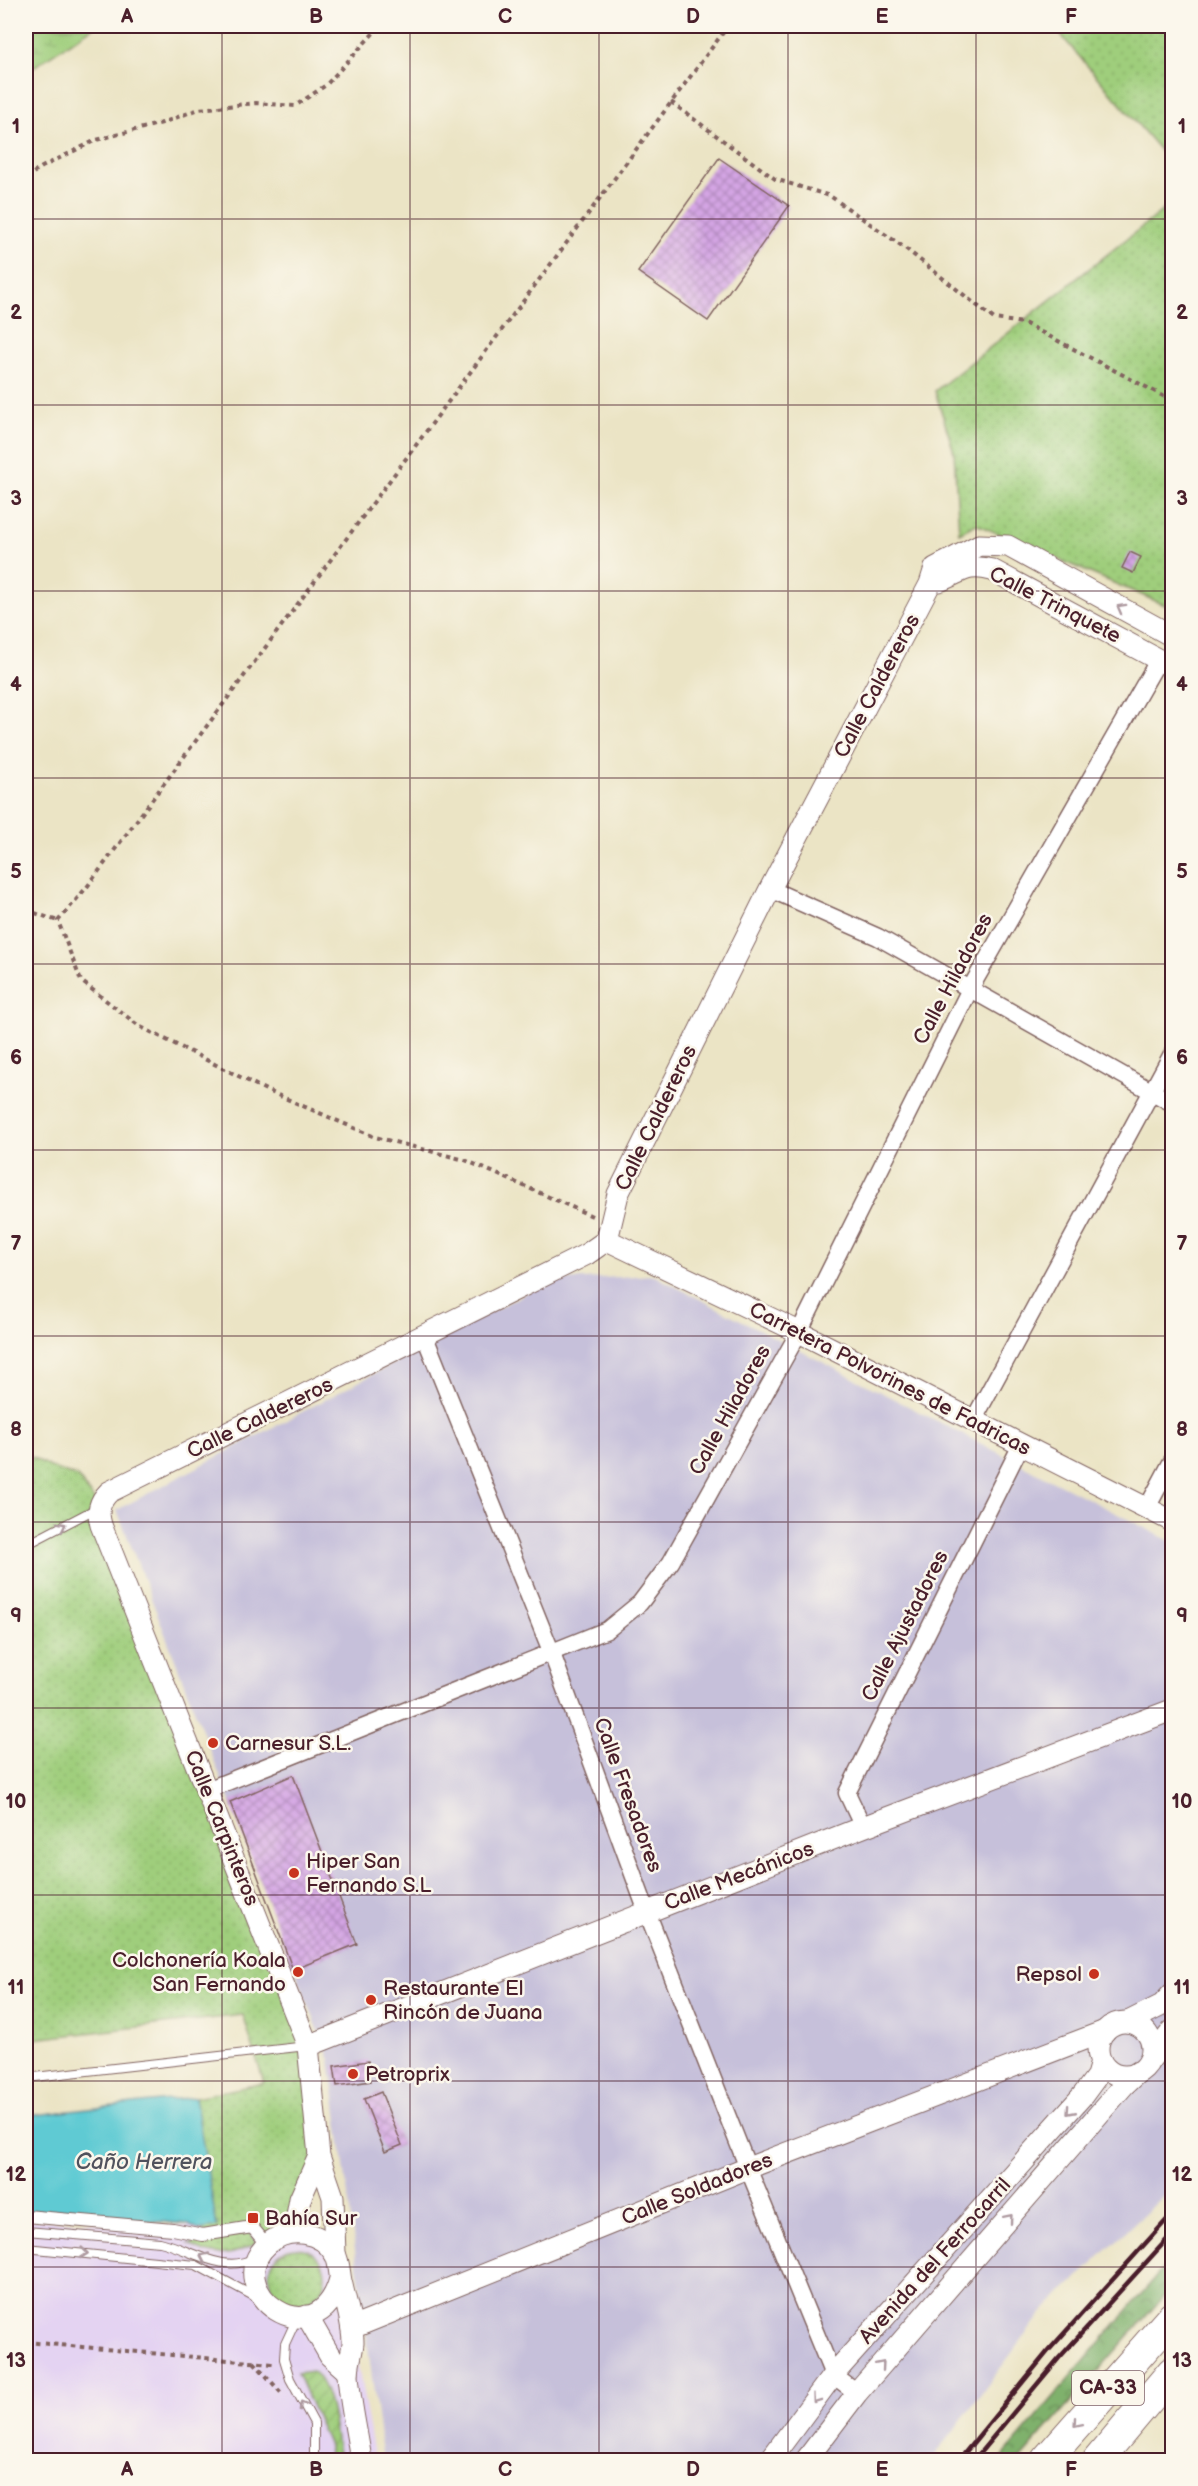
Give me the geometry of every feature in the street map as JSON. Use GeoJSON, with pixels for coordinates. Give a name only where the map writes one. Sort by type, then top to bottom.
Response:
{"type":"FeatureCollection","features":[{"type":"Feature","properties":{"kind":"highway","name":"CA-33"},"geometry":{"type":"LineString","coordinates":[[1046,2460],[1173,2317]]}},
{"type":"Feature","properties":{"kind":"highway","name":"CA-33"},"geometry":{"type":"LineString","coordinates":[[1098,2460],[1173,2372]]}},
{"type":"Feature","properties":{"kind":"street","name":"Calle Trinquete"},"geometry":{"type":"LineString","coordinates":[[930,584],[935,568],[958,554],[979,545],[1008,546],[1173,636]]}},
{"type":"Feature","properties":{"kind":"street","name":"Calle Trinquete"},"geometry":{"type":"LineString","coordinates":[[930,584],[964,568],[978,566],[992,570],[1166,663]]}},
{"type":"Feature","properties":{"kind":"street","name":"Calle Caldereros"},"geometry":{"type":"LineString","coordinates":[[99,1507],[109,1492],[587,1254],[606,1240],[616,1197],[770,889],[930,584]]}},
{"type":"Feature","properties":{"kind":"street","name":"Calle Hiladores"},"geometry":{"type":"LineString","coordinates":[[207,1790],[606,1630],[640,1603],[671,1562],[799,1332],[970,989],[1166,663]]}},
{"type":"Feature","properties":{"kind":"street"},"geometry":{"type":"LineString","coordinates":[[770,889],[878,937],[1173,1103]]}},
{"type":"Feature","properties":{"kind":"street"},"geometry":{"type":"LineString","coordinates":[[974,1421],[1173,1054]]}},
{"type":"Feature","properties":{"kind":"street","name":"Carretera Polvorines de Fadricas"},"geometry":{"type":"LineString","coordinates":[[606,1240],[799,1332],[1173,1521]]}},
{"type":"Feature","properties":{"kind":"street","name":"Calle Fresadores"},"geometry":{"type":"LineString","coordinates":[[425,1336],[551,1652],[647,1912],[748,2168],[833,2374],[857,2393]]}},
{"type":"Feature","properties":{"kind":"street","name":"Calle Ajustadores"},"geometry":{"type":"LineString","coordinates":[[863,1827],[847,1793],[1021,1445]]}},
{"type":"Feature","properties":{"kind":"street"},"geometry":{"type":"LineString","coordinates":[[1147,1508],[1173,1461]]}},
{"type":"Feature","properties":{"kind":"street","name":"Calle Carpinteros"},"geometry":{"type":"LineString","coordinates":[[99,1507],[101,1525],[308,2046],[319,2156]]}},
{"type":"Feature","properties":{"kind":"street","name":"Calle Mecánicos"},"geometry":{"type":"LineString","coordinates":[[308,2046],[863,1827],[1173,1710]]}},
{"type":"Feature","properties":{"kind":"street"},"geometry":{"type":"LineString","coordinates":[[1105,2031],[1111,2025],[1128,2022],[1162,2005],[1173,1994]]}},
{"type":"Feature","properties":{"kind":"street"},"geometry":{"type":"LineString","coordinates":[[1100,2058],[1107,2069],[1122,2076],[1144,2066],[1151,2043],[1143,2029],[1128,2022]]}},
{"type":"Feature","properties":{"kind":"street","name":"Calle Soldadores"},"geometry":{"type":"LineString","coordinates":[[352,2328],[748,2168],[1045,2056],[1055,2048],[1105,2031]]}},
{"type":"Feature","properties":{"kind":"street","name":"Avenida del Ferrocarril"},"geometry":{"type":"LineString","coordinates":[[770,2460],[833,2374],[1083,2095],[1097,2076],[1100,2058],[1098,2046],[1105,2031]]}},
{"type":"Feature","properties":{"kind":"street","name":"Avenida del Ferrocarril"},"geometry":{"type":"LineString","coordinates":[[806,2460],[857,2393],[1173,2031]]}},
{"type":"Feature","properties":{"kind":"street","name":"Calle Soldadores"},"geometry":{"type":"LineString","coordinates":[[1045,2056],[1081,2051],[1100,2058]]}},
{"type":"Feature","properties":{"kind":"street"},"geometry":{"type":"LineString","coordinates":[[294,2232],[300,2199],[319,2156]]}},
{"type":"Feature","properties":{"kind":"street"},"geometry":{"type":"LineString","coordinates":[[319,2156],[333,2197],[335,2254],[352,2328],[348,2372],[361,2460]]}},
{"type":"Feature","properties":{"kind":"street"},"geometry":{"type":"LineString","coordinates":[[26,2216],[173,2229],[203,2235],[252,2227],[263,2250]]}},
{"type":"Feature","properties":{"kind":"street"},"geometry":{"type":"LineString","coordinates":[[335,2254],[324,2241],[310,2234],[294,2232],[279,2236],[263,2250],[255,2271],[256,2287],[264,2301],[274,2310],[303,2317],[330,2356],[348,2372]]}},
{"type":"Feature","properties":{"kind":"street"},"geometry":{"type":"LineString","coordinates":[[303,2317],[329,2303],[337,2292],[340,2279]]}},
{"type":"Feature","properties":{"kind":"lane"},"geometry":{"type":"LineString","coordinates":[[26,1545],[99,1507]]}},
{"type":"Feature","properties":{"kind":"lane"},"geometry":{"type":"LineString","coordinates":[[26,2078],[308,2046]]}},
{"type":"Feature","properties":{"kind":"lane"},"geometry":{"type":"LineString","coordinates":[[26,2231],[160,2242],[181,2247],[212,2261],[229,2263],[247,2262],[263,2250]]}},
{"type":"Feature","properties":{"kind":"lane"},"geometry":{"type":"LineString","coordinates":[[26,2248],[196,2265],[264,2301]]}},
{"type":"Feature","properties":{"kind":"lane"},"geometry":{"type":"LineString","coordinates":[[303,2317],[285,2344],[284,2359],[290,2379],[314,2423],[314,2460]]}},
{"type":"Feature","properties":{"kind":"lane"},"geometry":{"type":"LineString","coordinates":[[1164,2460],[1173,2457]]}},
{"type":"Feature","properties":{"kind":"path"},"geometry":{"type":"LineString","coordinates":[[26,178],[42,167],[96,140],[162,123],[199,109],[256,103],[295,106],[326,85],[380,26]]}},
{"type":"Feature","properties":{"kind":"path"},"geometry":{"type":"LineString","coordinates":[[58,921],[87,888],[728,26]]}},
{"type":"Feature","properties":{"kind":"path"},"geometry":{"type":"LineString","coordinates":[[671,102],[775,179],[830,196],[905,248],[994,319],[1024,323],[1126,378],[1167,398],[1173,396]]}},
{"type":"Feature","properties":{"kind":"path"},"geometry":{"type":"LineString","coordinates":[[26,910],[58,921]]}},
{"type":"Feature","properties":{"kind":"path"},"geometry":{"type":"LineString","coordinates":[[58,921],[81,981],[139,1026],[266,1090],[375,1137],[465,1160],[591,1214],[606,1240]]}},
{"type":"Feature","properties":{"kind":"path"},"geometry":{"type":"LineString","coordinates":[[26,2342],[254,2362]]}},
{"type":"Feature","properties":{"kind":"shaded area"},"geometry":{"type":"Polygon","coordinates":[[[653,1275],[1172,1542],[1172,2188],[1045,2309],[931,2460],[383,2460],[330,2060],[117,1510],[549,1281],[653,1275]]]}},
{"type":"Feature","properties":{"kind":"shaded area","name":"Bahía Sur"},"geometry":{"type":"Polygon","coordinates":[[[26,2220],[334,2232],[375,2460],[26,2460],[26,2220]]]}},
{"type":"Feature","properties":{"kind":"green space"},"geometry":{"type":"Polygon","coordinates":[[[26,26],[95,26],[26,72],[26,26]]]}},
{"type":"Feature","properties":{"kind":"green space"},"geometry":{"type":"Polygon","coordinates":[[[1053,26],[1172,26],[1172,164],[1053,26]]]}},
{"type":"Feature","properties":{"kind":"green space"},"geometry":{"type":"Polygon","coordinates":[[[1172,203],[1172,608],[976,524],[959,533],[954,452],[935,391],[1172,203]]]}},
{"type":"Feature","properties":{"kind":"green space"},"geometry":{"type":"Polygon","coordinates":[[[26,1454],[52,1468],[78,1477],[99,1507],[308,2046],[319,2156],[294,2232],[250,2233],[257,2242],[240,2251],[223,2255],[206,2253],[189,2244],[244,2234],[203,2235],[195,2097],[264,2083],[243,2015],[26,2040],[26,1454]]]}},
{"type":"Feature","properties":{"kind":"green space"},"geometry":{"type":"Polygon","coordinates":[[[291,2248],[303,2248],[313,2252],[321,2260],[325,2276],[321,2292],[313,2300],[303,2304],[291,2304],[281,2300],[273,2292],[269,2282],[269,2270],[273,2260],[281,2252],[291,2248]]]}},
{"type":"Feature","properties":{"kind":"green space"},"geometry":{"type":"Polygon","coordinates":[[[1172,2258],[1172,2287],[1019,2460],[1000,2460],[1172,2258]]]}},
{"type":"Feature","properties":{"kind":"green space"},"geometry":{"type":"Polygon","coordinates":[[[312,2371],[319,2378],[328,2399],[339,2460],[328,2460],[329,2446],[297,2373],[312,2371]]]}},
{"type":"Feature","properties":{"kind":"water","name":"Caño Herrera"},"geometry":{"type":"Polygon","coordinates":[[[195,2097],[217,2227],[198,2230],[187,2224],[26,2211],[26,2116],[195,2097]]]}},
{"type":"Feature","properties":{"kind":"building"},"geometry":{"type":"Polygon","coordinates":[[[719,158],[789,206],[708,321],[638,272],[719,158]]]}},
{"type":"Feature","properties":{"kind":"building"},"geometry":{"type":"Polygon","coordinates":[[[1130,552],[1141,557],[1133,573],[1122,568],[1130,552]]]}},
{"type":"Feature","properties":{"kind":"building","name":"Hiper San Fernando S.L"},"geometry":{"type":"Polygon","coordinates":[[[293,1775],[357,1944],[293,1970],[230,1802],[293,1775]]]}},
{"type":"Feature","properties":{"kind":"building","name":"Petroprix"},"geometry":{"type":"Polygon","coordinates":[[[368,2061],[371,2081],[337,2086],[334,2066],[368,2061]]]}},
{"type":"Feature","properties":{"kind":"building"},"geometry":{"type":"Polygon","coordinates":[[[381,2092],[402,2145],[385,2152],[364,2099],[381,2092]]]}},
{"type":"Feature","properties":{"kind":"railway"},"geometry":{"type":"LineString","coordinates":[[959,2460],[1049,2350],[1172,2214]]}},
{"type":"Feature","properties":{"kind":"railway"},"geometry":{"type":"LineString","coordinates":[[974,2460],[1059,2358],[1172,2234]]}},
{"type":"Feature","properties":{"kind":"place","name":"Carnesur S.L."},"geometry":{"type":"Point","coordinates":[213,1743]}},
{"type":"Feature","properties":{"kind":"place","name":"Hiper San Fernando S.L"},"geometry":{"type":"Point","coordinates":[294,1873]}},
{"type":"Feature","properties":{"kind":"place","name":"Colchonería Koala San Fernando"},"geometry":{"type":"Point","coordinates":[298,1972]}},
{"type":"Feature","properties":{"kind":"place","name":"Repsol"},"geometry":{"type":"Point","coordinates":[1094,1974]}},
{"type":"Feature","properties":{"kind":"place","name":"Restaurante El Rincón de Juana"},"geometry":{"type":"Point","coordinates":[371,2000]}},
{"type":"Feature","properties":{"kind":"place","name":"Petroprix"},"geometry":{"type":"Point","coordinates":[353,2074]}},
{"type":"Feature","properties":{"kind":"place","name":"Bahía Sur"},"geometry":{"type":"Point","coordinates":[253,2218]}}]}
